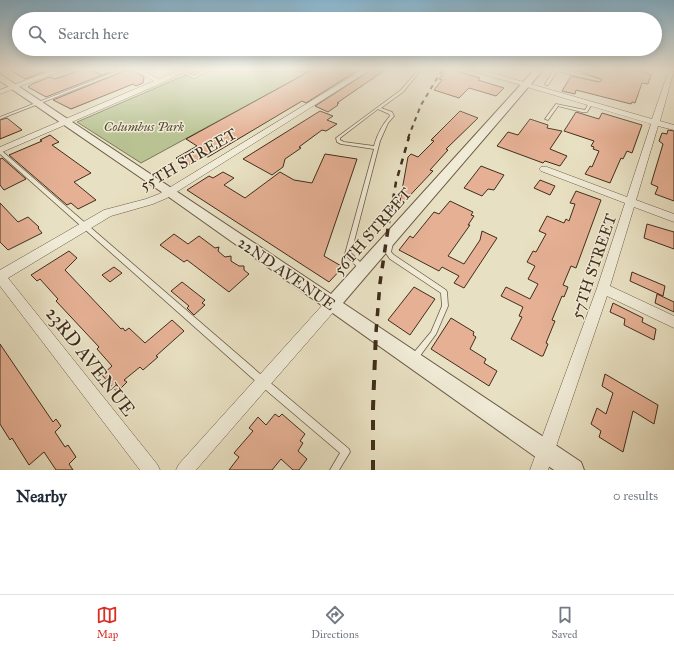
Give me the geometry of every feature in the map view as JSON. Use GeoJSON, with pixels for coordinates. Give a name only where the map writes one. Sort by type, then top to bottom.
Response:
{"type":"FeatureCollection","features":[{"type":"Feature","properties":{"kind":"street","name":"22ND AVENUE"},"geometry":{"type":"LineString","coordinates":[[23,92],[573,470]]}},
{"type":"Feature","properties":{"kind":"street"},"geometry":{"type":"LineString","coordinates":[[0,151],[137,92]]}},
{"type":"Feature","properties":{"kind":"street","name":"55TH STREET"},"geometry":{"type":"LineString","coordinates":[[0,276],[108,214],[149,202],[170,192],[331,92]]}},
{"type":"Feature","properties":{"kind":"street","name":"56TH STREET"},"geometry":{"type":"LineString","coordinates":[[185,470],[521,92]]}},
{"type":"Feature","properties":{"kind":"street"},"geometry":{"type":"LineString","coordinates":[[547,92],[674,128]]}},
{"type":"Feature","properties":{"kind":"street","name":"57TH STREET"},"geometry":{"type":"LineString","coordinates":[[539,470],[632,202],[666,92]]}},
{"type":"Feature","properties":{"kind":"street"},"geometry":{"type":"LineString","coordinates":[[544,169],[674,218]]}},
{"type":"Feature","properties":{"kind":"street","name":"23RD AVENUE"},"geometry":{"type":"LineString","coordinates":[[0,276],[151,470]]}},
{"type":"Feature","properties":{"kind":"street"},"geometry":{"type":"LineString","coordinates":[[603,288],[674,322]]}},
{"type":"Feature","properties":{"kind":"lane"},"geometry":{"type":"LineString","coordinates":[[0,118],[68,92]]}},
{"type":"Feature","properties":{"kind":"lane"},"geometry":{"type":"LineString","coordinates":[[376,148],[343,143],[338,141],[338,138],[401,92]]}},
{"type":"Feature","properties":{"kind":"lane"},"geometry":{"type":"LineString","coordinates":[[547,119],[557,105],[586,111],[590,104]]}},
{"type":"Feature","properties":{"kind":"lane"},"geometry":{"type":"LineString","coordinates":[[363,269],[348,254],[376,148],[386,123],[392,116],[391,114],[378,108]]}},
{"type":"Feature","properties":{"kind":"lane"},"geometry":{"type":"LineString","coordinates":[[0,151],[263,382],[346,452],[334,470]]}},
{"type":"Feature","properties":{"kind":"lane"},"geometry":{"type":"LineString","coordinates":[[388,240],[390,242],[388,252],[392,257],[444,292],[445,306],[433,334],[413,360]]}},
{"type":"Feature","properties":{"kind":"green space","name":"Columbus Park"},"geometry":{"type":"Polygon","coordinates":[[[147,92],[272,92],[141,163],[77,122],[147,92]]]}},
{"type":"Feature","properties":{"kind":"building"},"geometry":{"type":"Polygon","coordinates":[[[37,92],[59,92],[46,97],[37,92]]]}},
{"type":"Feature","properties":{"kind":"building"},"geometry":{"type":"Polygon","coordinates":[[[73,92],[113,92],[71,109],[53,100],[73,92]]]}},
{"type":"Feature","properties":{"kind":"building"},"geometry":{"type":"Polygon","coordinates":[[[272,92],[323,92],[306,103],[302,101],[208,157],[204,156],[188,165],[176,158],[197,146],[186,139],[272,92]]]}},
{"type":"Feature","properties":{"kind":"building"},"geometry":{"type":"Polygon","coordinates":[[[337,92],[353,92],[337,103],[339,103],[338,105],[328,112],[315,106],[337,92]]]}},
{"type":"Feature","properties":{"kind":"building"},"geometry":{"type":"Polygon","coordinates":[[[440,92],[465,92],[459,98],[440,92]]]}},
{"type":"Feature","properties":{"kind":"building"},"geometry":{"type":"Polygon","coordinates":[[[482,92],[500,92],[496,96],[482,92]]]}},
{"type":"Feature","properties":{"kind":"building"},"geometry":{"type":"Polygon","coordinates":[[[584,92],[639,92],[635,103],[632,102],[631,104],[584,92]]]}},
{"type":"Feature","properties":{"kind":"building"},"geometry":{"type":"Polygon","coordinates":[[[320,111],[333,116],[327,120],[337,124],[326,131],[322,130],[299,147],[301,148],[285,159],[283,167],[272,175],[243,159],[320,111]]]}},
{"type":"Feature","properties":{"kind":"building"},"geometry":{"type":"Polygon","coordinates":[[[460,111],[478,118],[446,149],[448,150],[430,170],[433,171],[399,207],[408,157],[411,154],[418,157],[434,141],[431,140],[460,111]]]}},
{"type":"Feature","properties":{"kind":"building"},"geometry":{"type":"Polygon","coordinates":[[[576,112],[599,119],[602,113],[642,125],[632,153],[627,151],[623,159],[621,158],[610,183],[585,174],[590,166],[592,167],[599,151],[593,149],[594,147],[591,146],[594,141],[564,131],[576,112]]]}},
{"type":"Feature","properties":{"kind":"building"},"geometry":{"type":"Polygon","coordinates":[[[7,118],[22,130],[0,139],[0,120],[7,118]]]}},
{"type":"Feature","properties":{"kind":"building"},"geometry":{"type":"Polygon","coordinates":[[[530,119],[548,125],[547,128],[562,131],[550,149],[567,156],[560,166],[545,161],[543,163],[497,146],[508,132],[518,135],[530,119]]]}},
{"type":"Feature","properties":{"kind":"building"},"geometry":{"type":"Polygon","coordinates":[[[668,130],[674,131],[674,201],[655,194],[658,187],[651,184],[663,144],[659,141],[662,133],[667,134],[668,130]]]}},
{"type":"Feature","properties":{"kind":"building"},"geometry":{"type":"Polygon","coordinates":[[[50,135],[59,142],[52,145],[91,173],[74,182],[96,200],[78,209],[71,203],[67,205],[9,155],[42,141],[40,140],[50,135]]]}},
{"type":"Feature","properties":{"kind":"building"},"geometry":{"type":"Polygon","coordinates":[[[325,154],[357,159],[324,256],[343,267],[329,282],[187,190],[209,176],[213,178],[223,172],[234,178],[224,185],[245,198],[280,172],[294,180],[312,183],[325,154]]]}},
{"type":"Feature","properties":{"kind":"building"},"geometry":{"type":"Polygon","coordinates":[[[2,158],[26,179],[4,190],[0,185],[0,159],[2,158]]]}},
{"type":"Feature","properties":{"kind":"building"},"geometry":{"type":"Polygon","coordinates":[[[481,166],[504,175],[494,190],[488,189],[482,196],[464,188],[481,166]]]}},
{"type":"Feature","properties":{"kind":"building"},"geometry":{"type":"Polygon","coordinates":[[[540,180],[555,186],[550,195],[534,188],[540,180]]]}},
{"type":"Feature","properties":{"kind":"building"},"geometry":{"type":"Polygon","coordinates":[[[576,191],[601,200],[576,268],[571,266],[563,285],[568,287],[564,297],[562,296],[552,320],[555,321],[546,343],[548,344],[543,356],[541,356],[511,339],[522,317],[519,316],[523,307],[501,296],[506,287],[530,299],[538,284],[528,279],[535,266],[527,262],[533,251],[536,252],[546,234],[539,231],[547,216],[564,223],[566,219],[569,221],[575,204],[570,203],[576,191]]]}},
{"type":"Feature","properties":{"kind":"building"},"geometry":{"type":"Polygon","coordinates":[[[450,201],[473,212],[471,215],[474,216],[468,225],[470,225],[448,256],[464,264],[480,240],[482,231],[497,238],[464,288],[454,283],[459,276],[442,267],[439,271],[399,250],[410,236],[413,238],[434,212],[439,214],[450,201]]]}},
{"type":"Feature","properties":{"kind":"building"},"geometry":{"type":"Polygon","coordinates":[[[0,203],[18,222],[28,217],[39,227],[38,228],[42,233],[8,250],[0,242],[0,203]]]}},
{"type":"Feature","properties":{"kind":"building"},"geometry":{"type":"Polygon","coordinates":[[[647,224],[674,232],[674,249],[644,238],[647,224]]]}},
{"type":"Feature","properties":{"kind":"building"},"geometry":{"type":"Polygon","coordinates":[[[174,234],[188,244],[199,236],[215,248],[219,247],[218,251],[225,257],[231,256],[231,261],[239,266],[244,266],[244,270],[249,274],[229,292],[187,260],[184,262],[160,245],[174,234]]]}},
{"type":"Feature","properties":{"kind":"building"},"geometry":{"type":"Polygon","coordinates":[[[69,251],[77,258],[65,270],[121,329],[123,328],[125,331],[129,328],[145,343],[172,320],[184,331],[143,370],[140,367],[124,380],[127,382],[117,392],[102,375],[112,366],[97,349],[99,347],[56,301],[58,299],[40,279],[37,281],[31,275],[69,251]]]}},
{"type":"Feature","properties":{"kind":"building"},"geometry":{"type":"Polygon","coordinates":[[[114,267],[122,273],[110,282],[102,275],[114,267]]]}},
{"type":"Feature","properties":{"kind":"building"},"geometry":{"type":"Polygon","coordinates":[[[632,272],[665,286],[663,296],[630,281],[632,272]]]}},
{"type":"Feature","properties":{"kind":"building"},"geometry":{"type":"Polygon","coordinates":[[[182,282],[205,300],[202,303],[205,305],[194,315],[187,308],[189,306],[171,291],[182,282]]]}},
{"type":"Feature","properties":{"kind":"building"},"geometry":{"type":"Polygon","coordinates":[[[414,287],[435,299],[410,335],[388,320],[414,287]]]}},
{"type":"Feature","properties":{"kind":"building"},"geometry":{"type":"Polygon","coordinates":[[[657,294],[674,302],[674,312],[655,303],[657,294]]]}},
{"type":"Feature","properties":{"kind":"building"},"geometry":{"type":"Polygon","coordinates":[[[613,303],[643,318],[642,322],[656,329],[654,340],[624,325],[625,319],[610,312],[613,303]]]}},
{"type":"Feature","properties":{"kind":"building"},"geometry":{"type":"Polygon","coordinates":[[[451,318],[474,332],[473,335],[476,337],[470,349],[486,359],[484,363],[497,371],[489,386],[431,349],[451,318]]]}},
{"type":"Feature","properties":{"kind":"building"},"geometry":{"type":"Polygon","coordinates":[[[0,344],[53,422],[56,419],[61,426],[55,432],[65,447],[68,445],[76,457],[69,464],[73,470],[56,470],[44,452],[29,465],[12,438],[10,440],[0,424],[0,344]]]}},
{"type":"Feature","properties":{"kind":"building"},"geometry":{"type":"Polygon","coordinates":[[[605,374],[658,405],[654,424],[633,411],[623,452],[599,437],[601,431],[591,424],[597,408],[606,414],[613,393],[602,386],[605,374]]]}},
{"type":"Feature","properties":{"kind":"building"},"geometry":{"type":"Polygon","coordinates":[[[275,414],[279,417],[282,414],[305,434],[300,441],[303,443],[298,451],[307,459],[299,470],[293,470],[281,459],[272,470],[229,470],[239,457],[234,453],[253,431],[249,428],[258,417],[266,425],[275,414]]]}},
{"type":"Feature","properties":{"kind":"railway"},"geometry":{"type":"LineString","coordinates":[[408,138],[421,105],[429,92]]}},
{"type":"Feature","properties":{"kind":"railway"},"geometry":{"type":"LineString","coordinates":[[389,223],[396,182],[409,137]]}},
{"type":"Feature","properties":{"kind":"railway"},"geometry":{"type":"LineString","coordinates":[[376,332],[380,283],[389,222]]}},
{"type":"Feature","properties":{"kind":"railway"},"geometry":{"type":"LineString","coordinates":[[373,470],[373,408],[376,331]]}}]}
